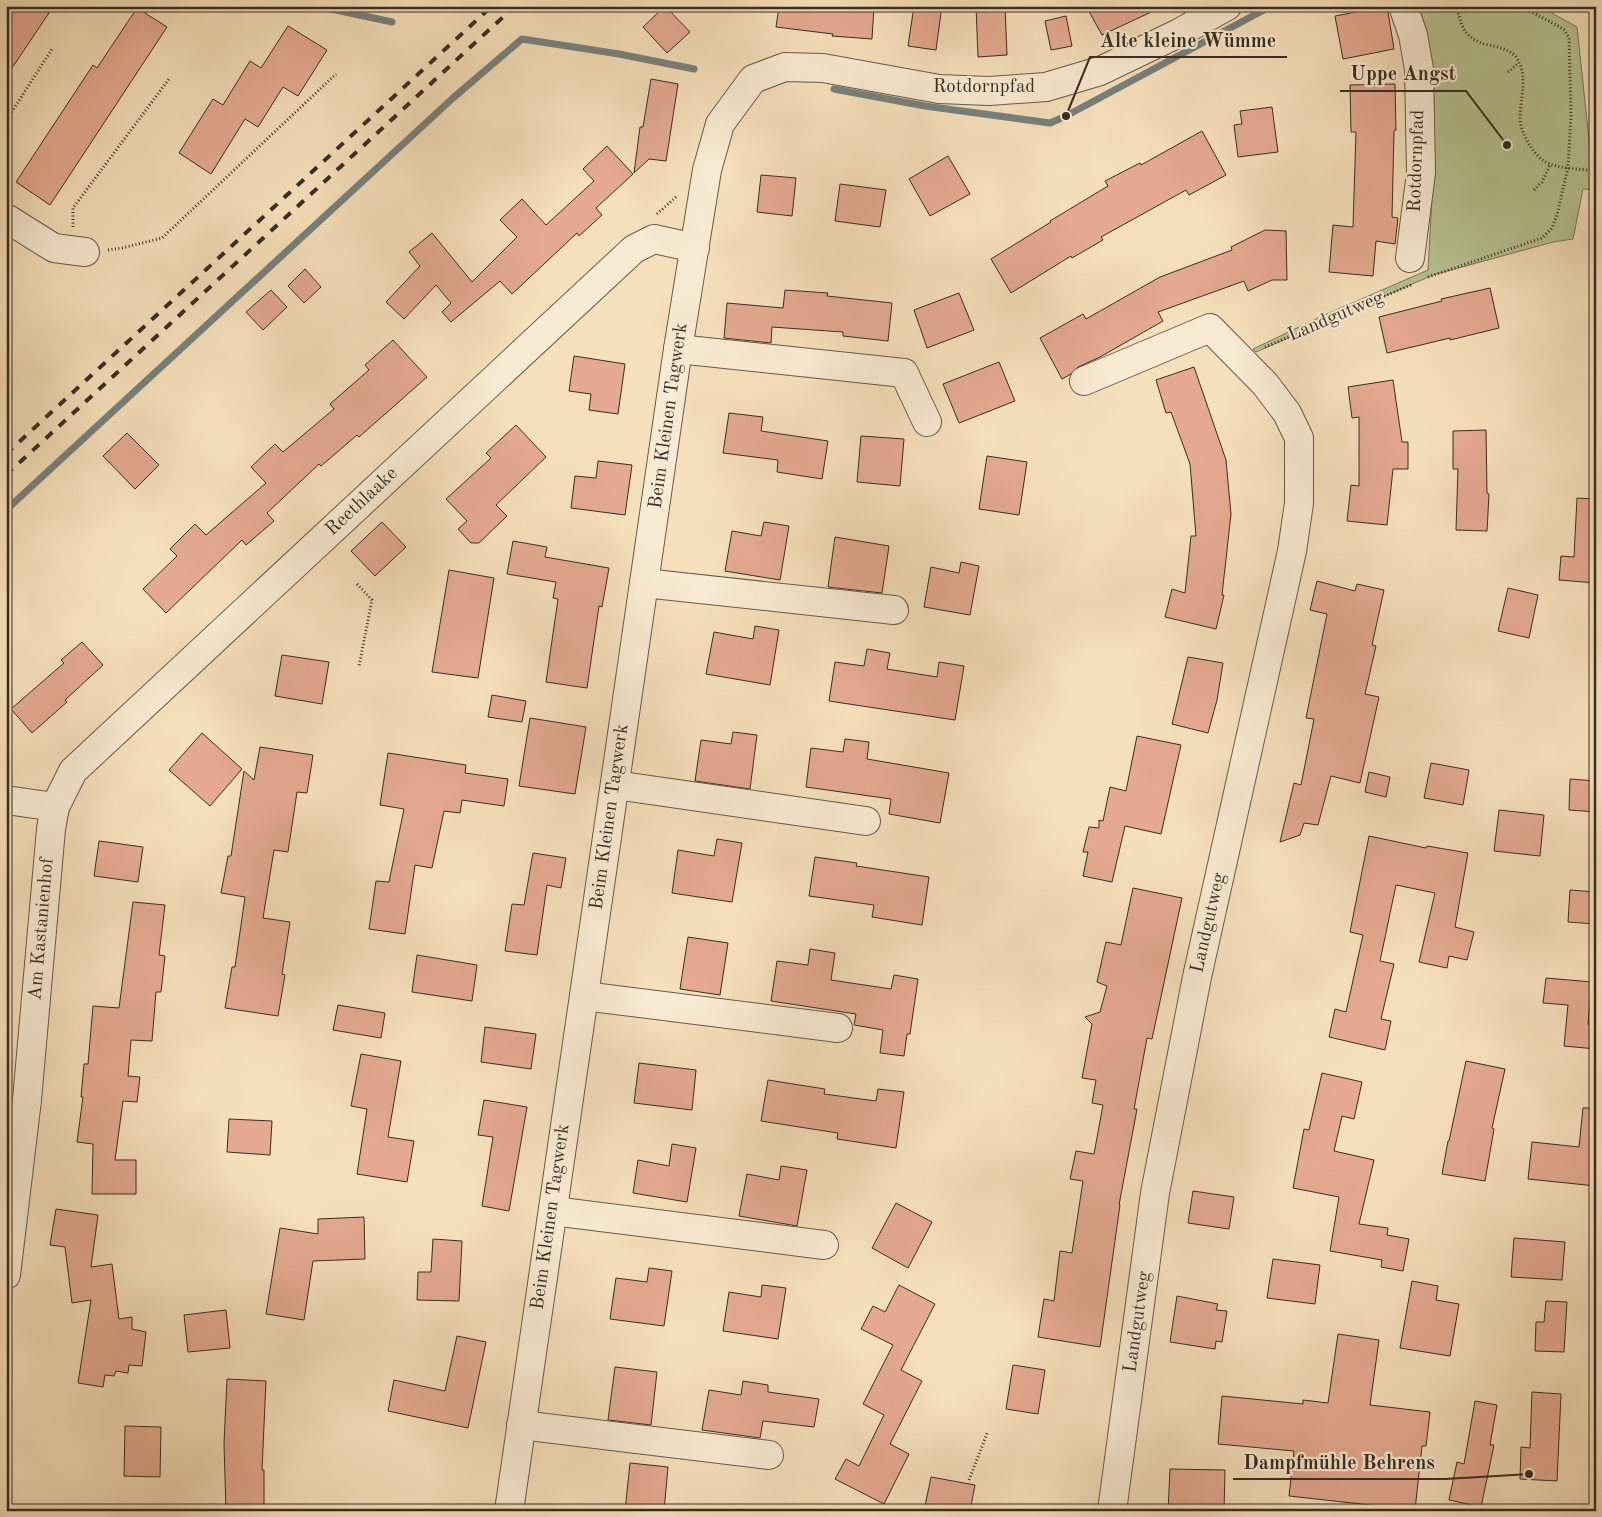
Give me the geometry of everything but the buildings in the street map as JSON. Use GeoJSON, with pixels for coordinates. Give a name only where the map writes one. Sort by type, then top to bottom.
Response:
{"type":"FeatureCollection","features":[{"type":"Feature","properties":{"kind":"street","name":"Rotdornpfad"},"geometry":{"type":"LineString","coordinates":[[720,124],[753,79],[785,67],[823,68],[939,89],[1046,88],[1100,71],[1179,34],[1227,6]]}},
{"type":"Feature","properties":{"kind":"street","name":"Rotdornpfad"},"geometry":{"type":"LineString","coordinates":[[1403,6],[1413,35],[1419,70],[1421,173],[1416,273]]}},
{"type":"Feature","properties":{"kind":"street","name":"Beim Kleinen Tagwerk"},"geometry":{"type":"LineString","coordinates":[[509,1511],[678,349],[707,170],[720,124]]}},
{"type":"Feature","properties":{"kind":"street"},"geometry":{"type":"LineString","coordinates":[[6,218],[54,248],[79,252]]}},
{"type":"Feature","properties":{"kind":"street","name":"Reethlaake"},"geometry":{"type":"LineString","coordinates":[[54,807],[74,771],[634,249],[654,239],[695,248]]}},
{"type":"Feature","properties":{"kind":"street","name":"Landgutweg"},"geometry":{"type":"LineString","coordinates":[[1084,381],[1210,328],[1265,384],[1287,413],[1299,438],[1299,503],[1292,552],[1197,977],[1155,1193],[1112,1511]]}},
{"type":"Feature","properties":{"kind":"street"},"geometry":{"type":"LineString","coordinates":[[678,349],[904,373],[927,422]]}},
{"type":"Feature","properties":{"kind":"street"},"geometry":{"type":"LineString","coordinates":[[644,583],[894,610]]}},
{"type":"Feature","properties":{"kind":"street"},"geometry":{"type":"LineString","coordinates":[[615,785],[866,821]]}},
{"type":"Feature","properties":{"kind":"street"},"geometry":{"type":"LineString","coordinates":[[6,800],[54,807]]}},
{"type":"Feature","properties":{"kind":"street","name":"Am Kastanienhof"},"geometry":{"type":"LineString","coordinates":[[6,1275],[17,1097],[54,807]]}},
{"type":"Feature","properties":{"kind":"street"},"geometry":{"type":"LineString","coordinates":[[584,996],[838,1028]]}},
{"type":"Feature","properties":{"kind":"street"},"geometry":{"type":"LineString","coordinates":[[553,1210],[824,1245]]}},
{"type":"Feature","properties":{"kind":"street"},"geometry":{"type":"LineString","coordinates":[[521,1425],[768,1455]]}},
{"type":"Feature","properties":{"kind":"path"},"geometry":{"type":"LineString","coordinates":[[1457,6],[1462,28],[1471,37],[1485,44],[1509,51],[1519,63],[1524,86],[1520,119],[1522,132],[1535,153],[1550,165],[1596,171]]}},
{"type":"Feature","properties":{"kind":"path","name":"Landgutweg"},"geometry":{"type":"LineString","coordinates":[[1239,358],[1360,308],[1416,273],[1433,275],[1542,238],[1552,228],[1557,215],[1568,167],[1571,115],[1569,38],[1560,27],[1520,6]]}},
{"type":"Feature","properties":{"kind":"path"},"geometry":{"type":"LineString","coordinates":[[6,121],[52,49]]}},
{"type":"Feature","properties":{"kind":"path"},"geometry":{"type":"LineString","coordinates":[[1508,72],[1519,63]]}},
{"type":"Feature","properties":{"kind":"path"},"geometry":{"type":"LineString","coordinates":[[169,79],[73,208],[79,252],[122,248],[162,238],[336,74]]}},
{"type":"Feature","properties":{"kind":"path"},"geometry":{"type":"LineString","coordinates":[[1534,190],[1542,182],[1550,165]]}},
{"type":"Feature","properties":{"kind":"path"},"geometry":{"type":"LineString","coordinates":[[634,249],[645,224],[707,170]]}},
{"type":"Feature","properties":{"kind":"path"},"geometry":{"type":"LineString","coordinates":[[357,584],[372,600],[359,666]]}},
{"type":"Feature","properties":{"kind":"path"},"geometry":{"type":"LineString","coordinates":[[969,1480],[988,1431]]}},
{"type":"Feature","properties":{"kind":"green space"},"geometry":{"type":"Polygon","coordinates":[[[1412,6],[1539,6],[1577,27],[1590,149],[1596,150],[1596,190],[1583,189],[1573,239],[1553,242],[1433,275],[1256,352],[1253,349],[1320,317],[1428,270],[1433,180],[1412,6]]]}},
{"type":"Feature","properties":{"kind":"waterway"},"geometry":{"type":"LineString","coordinates":[[317,6],[392,22]]}},
{"type":"Feature","properties":{"kind":"waterway"},"geometry":{"type":"LineString","coordinates":[[834,89],[925,106],[1050,123],[1271,6]]}},
{"type":"Feature","properties":{"kind":"waterway"},"geometry":{"type":"LineString","coordinates":[[6,510],[453,98],[522,39],[619,54],[694,69]]}},
{"type":"Feature","properties":{"kind":"railway"},"geometry":{"type":"LineString","coordinates":[[6,454],[492,6]]}},
{"type":"Feature","properties":{"kind":"railway"},"geometry":{"type":"LineString","coordinates":[[6,475],[515,6]]}},
{"type":"Feature","properties":{"kind":"place","name":"Alte kleine Wümme"},"geometry":{"type":"Point","coordinates":[1066,116]}},
{"type":"Feature","properties":{"kind":"place","name":"Uppe Angst"},"geometry":{"type":"Point","coordinates":[1507,145]}},
{"type":"Feature","properties":{"kind":"place","name":"Dampfmühle Behrens"},"geometry":{"type":"Point","coordinates":[1529,1474]}}]}
